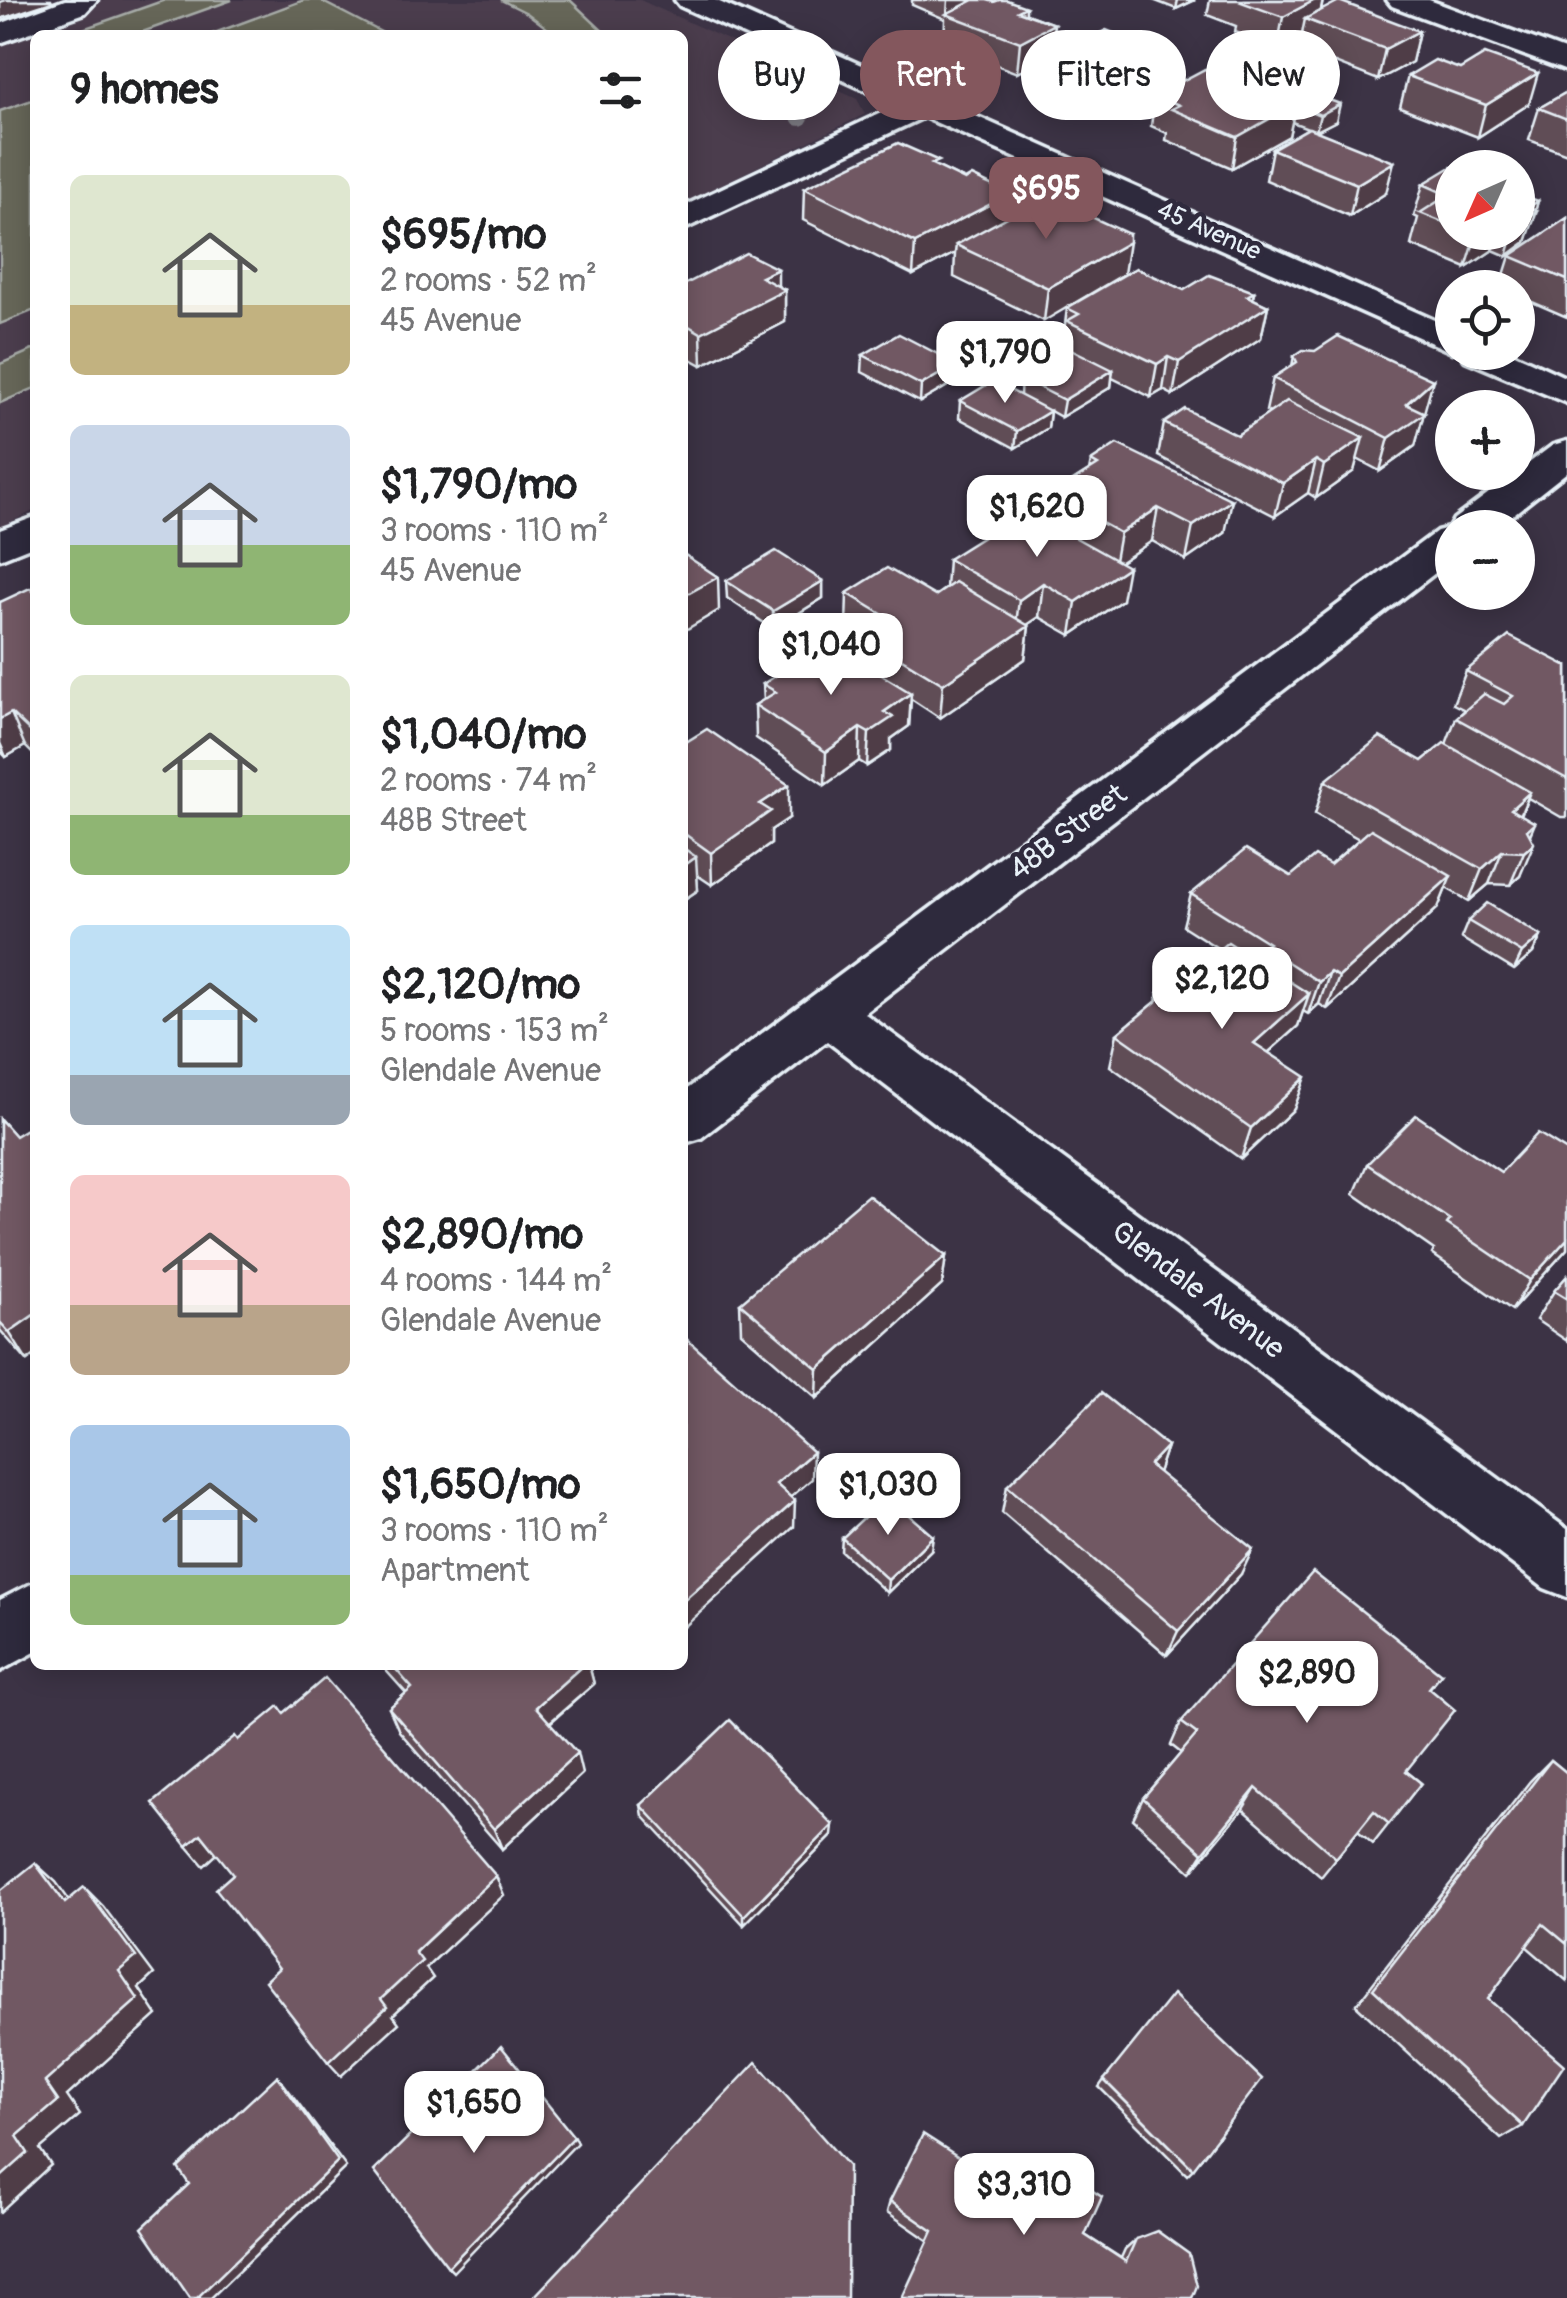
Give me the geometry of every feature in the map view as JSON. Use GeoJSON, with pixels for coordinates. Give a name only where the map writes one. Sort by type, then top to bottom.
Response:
{"type":"FeatureCollection","features":[{"type":"Feature","properties":{"kind":"street"},"geometry":{"type":"LineString","coordinates":[[0,34],[75,7],[82,0]]}},
{"type":"Feature","properties":{"kind":"street","name":"45 Avenue"},"geometry":{"type":"LineString","coordinates":[[690,0],[860,75]]}},
{"type":"Feature","properties":{"kind":"street"},"geometry":{"type":"LineString","coordinates":[[1426,3],[1567,62]]}},
{"type":"Feature","properties":{"kind":"street"},"geometry":{"type":"LineString","coordinates":[[688,217],[892,120]]}},
{"type":"Feature","properties":{"kind":"street","name":"45 Avenue"},"geometry":{"type":"LineString","coordinates":[[962,120],[1435,333]]}},
{"type":"Feature","properties":{"kind":"street"},"geometry":{"type":"LineString","coordinates":[[1518,370],[1567,392]]}},
{"type":"Feature","properties":{"kind":"street"},"geometry":{"type":"LineString","coordinates":[[1493,510],[1567,453]]}},
{"type":"Feature","properties":{"kind":"street"},"geometry":{"type":"LineString","coordinates":[[0,546],[30,531]]}},
{"type":"Feature","properties":{"kind":"street","name":"48B Street"},"geometry":{"type":"LineString","coordinates":[[688,1119],[1435,553]]}},
{"type":"Feature","properties":{"kind":"street","name":"Glendale Avenue"},"geometry":{"type":"LineString","coordinates":[[828,1014],[1567,1568]]}},
{"type":"Feature","properties":{"kind":"street"},"geometry":{"type":"LineString","coordinates":[[0,1639],[30,1617]]}},
{"type":"Feature","properties":{"kind":"shaded area"},"geometry":{"type":"Polygon","coordinates":[[[0,0],[640,0],[718,36],[718,120],[840,120],[840,91],[857,99],[860,105],[860,116],[688,201],[688,30],[30,30],[30,512],[0,527],[0,0]]]}},
{"type":"Feature","properties":{"kind":"green space"},"geometry":{"type":"Polygon","coordinates":[[[165,0],[232,0],[148,30],[80,30],[165,0]]]}},
{"type":"Feature","properties":{"kind":"green space"},"geometry":{"type":"Polygon","coordinates":[[[304,0],[319,0],[377,30],[223,30],[304,0]]]}},
{"type":"Feature","properties":{"kind":"green space"},"geometry":{"type":"Polygon","coordinates":[[[501,0],[570,0],[602,30],[549,30],[501,0]]]}},
{"type":"Feature","properties":{"kind":"green space"},"geometry":{"type":"Polygon","coordinates":[[[30,101],[30,312],[0,324],[0,111],[30,101]]]}},
{"type":"Feature","properties":{"kind":"green space"},"geometry":{"type":"Polygon","coordinates":[[[30,351],[30,390],[0,403],[0,364],[30,351]]]}},
{"type":"Feature","properties":{"kind":"building"},"geometry":{"type":"Polygon","coordinates":[[[974,0],[1007,0],[1026,7],[1018,11],[1054,24],[1043,30],[1021,30],[1020,42],[1001,35],[1001,30],[988,30],[946,14],[974,0]]]}},
{"type":"Feature","properties":{"kind":"building"},"geometry":{"type":"Polygon","coordinates":[[[1315,0],[1283,17],[1241,2],[1315,0]]]}},
{"type":"Feature","properties":{"kind":"building"},"geometry":{"type":"Polygon","coordinates":[[[1339,1],[1419,31],[1385,49],[1305,19],[1339,1]]]}},
{"type":"Feature","properties":{"kind":"building"},"geometry":{"type":"Polygon","coordinates":[[[1485,54],[1538,73],[1486,105],[1408,76],[1435,60],[1460,69],[1485,54]]]}},
{"type":"Feature","properties":{"kind":"building"},"geometry":{"type":"Polygon","coordinates":[[[1206,69],[1206,120],[1267,120],[1237,137],[1186,115],[1186,79],[1206,69]]]}},
{"type":"Feature","properties":{"kind":"building"},"geometry":{"type":"Polygon","coordinates":[[[1567,92],[1567,119],[1539,108],[1567,92]]]}},
{"type":"Feature","properties":{"kind":"building"},"geometry":{"type":"Polygon","coordinates":[[[1309,128],[1394,162],[1357,184],[1272,149],[1309,128]]]}},
{"type":"Feature","properties":{"kind":"building"},"geometry":{"type":"Polygon","coordinates":[[[898,143],[939,161],[932,164],[965,180],[972,176],[1010,194],[915,243],[804,188],[898,143]]]}},
{"type":"Feature","properties":{"kind":"building"},"geometry":{"type":"Polygon","coordinates":[[[1435,177],[1435,189],[1423,184],[1435,177]]]}},
{"type":"Feature","properties":{"kind":"building"},"geometry":{"type":"Polygon","coordinates":[[[1052,199],[1129,234],[1129,242],[1048,288],[956,245],[1039,200],[1052,199]]]}},
{"type":"Feature","properties":{"kind":"building"},"geometry":{"type":"Polygon","coordinates":[[[1435,203],[1435,219],[1420,213],[1435,203]]]}},
{"type":"Feature","properties":{"kind":"building"},"geometry":{"type":"Polygon","coordinates":[[[1567,218],[1567,280],[1510,256],[1519,250],[1535,250],[1535,239],[1567,218]]]}},
{"type":"Feature","properties":{"kind":"building"},"geometry":{"type":"Polygon","coordinates":[[[746,253],[778,269],[761,277],[785,290],[701,333],[688,325],[688,283],[746,253]]]}},
{"type":"Feature","properties":{"kind":"building"},"geometry":{"type":"Polygon","coordinates":[[[1136,268],[1184,290],[1209,275],[1254,292],[1247,296],[1268,306],[1179,362],[1168,357],[1157,364],[1067,321],[1079,314],[1067,308],[1136,268]]]}},
{"type":"Feature","properties":{"kind":"building"},"geometry":{"type":"Polygon","coordinates":[[[899,334],[957,364],[921,385],[863,355],[899,334]]]}},
{"type":"Feature","properties":{"kind":"building"},"geometry":{"type":"Polygon","coordinates":[[[1338,336],[1433,380],[1406,404],[1425,413],[1389,438],[1273,378],[1297,362],[1294,356],[1303,350],[1315,351],[1338,336]]]}},
{"type":"Feature","properties":{"kind":"building"},"geometry":{"type":"Polygon","coordinates":[[[1071,349],[1113,370],[1064,400],[1021,378],[1071,349]]]}},
{"type":"Feature","properties":{"kind":"building"},"geometry":{"type":"Polygon","coordinates":[[[993,381],[1050,411],[1017,431],[960,401],[993,381]]]}},
{"type":"Feature","properties":{"kind":"building"},"geometry":{"type":"Polygon","coordinates":[[[1287,401],[1363,438],[1324,465],[1316,460],[1283,483],[1164,423],[1185,409],[1237,435],[1287,401]]]}},
{"type":"Feature","properties":{"kind":"building"},"geometry":{"type":"Polygon","coordinates":[[[1117,444],[1232,500],[1193,526],[1158,508],[1120,533],[1051,495],[1098,465],[1091,461],[1117,444]]]}},
{"type":"Feature","properties":{"kind":"building"},"geometry":{"type":"Polygon","coordinates":[[[1026,510],[1128,567],[1076,602],[1043,583],[1019,600],[948,559],[1026,510]]]}},
{"type":"Feature","properties":{"kind":"building"},"geometry":{"type":"Polygon","coordinates":[[[776,551],[823,581],[773,611],[726,581],[776,551]]]}},
{"type":"Feature","properties":{"kind":"building"},"geometry":{"type":"Polygon","coordinates":[[[688,557],[718,577],[688,594],[688,557]]]}},
{"type":"Feature","properties":{"kind":"building"},"geometry":{"type":"Polygon","coordinates":[[[887,568],[935,596],[955,582],[1029,626],[943,684],[869,639],[895,622],[847,593],[887,568]]]}},
{"type":"Feature","properties":{"kind":"building"},"geometry":{"type":"Polygon","coordinates":[[[30,588],[30,731],[11,713],[0,719],[0,602],[30,588]]]}},
{"type":"Feature","properties":{"kind":"building"},"geometry":{"type":"Polygon","coordinates":[[[1509,636],[1567,666],[1567,779],[1456,718],[1484,694],[1504,704],[1513,696],[1466,671],[1509,636]]]}},
{"type":"Feature","properties":{"kind":"building"},"geometry":{"type":"Polygon","coordinates":[[[824,645],[836,653],[841,650],[911,693],[884,712],[893,717],[869,733],[860,728],[826,752],[755,705],[776,692],[763,684],[824,645]]]}},
{"type":"Feature","properties":{"kind":"building"},"geometry":{"type":"Polygon","coordinates":[[[707,729],[789,785],[760,804],[771,811],[711,853],[688,836],[688,741],[707,729]]]}},
{"type":"Feature","properties":{"kind":"building"},"geometry":{"type":"Polygon","coordinates":[[[1380,737],[1422,761],[1444,743],[1530,792],[1511,809],[1535,823],[1527,830],[1534,843],[1524,852],[1502,851],[1482,869],[1325,781],[1380,737]]]}},
{"type":"Feature","properties":{"kind":"building"},"geometry":{"type":"Polygon","coordinates":[[[1371,829],[1451,876],[1339,977],[1330,972],[1319,982],[1264,947],[1269,943],[1191,894],[1246,849],[1291,876],[1315,856],[1330,865],[1371,829]]]}},
{"type":"Feature","properties":{"kind":"building"},"geometry":{"type":"Polygon","coordinates":[[[1487,903],[1541,936],[1522,953],[1468,921],[1487,903]]]}},
{"type":"Feature","properties":{"kind":"building"},"geometry":{"type":"Polygon","coordinates":[[[1228,942],[1309,994],[1254,1043],[1306,1077],[1251,1128],[1117,1034],[1170,990],[1160,983],[1179,968],[1189,974],[1228,942]]]}},
{"type":"Feature","properties":{"kind":"building"},"geometry":{"type":"Polygon","coordinates":[[[1416,1115],[1501,1172],[1538,1133],[1567,1151],[1567,1239],[1530,1280],[1367,1164],[1416,1115]]]}},
{"type":"Feature","properties":{"kind":"building"},"geometry":{"type":"Polygon","coordinates":[[[0,1119],[15,1136],[30,1127],[30,1317],[9,1332],[0,1322],[0,1119]]]}},
{"type":"Feature","properties":{"kind":"building"},"geometry":{"type":"Polygon","coordinates":[[[868,1195],[946,1256],[818,1369],[740,1303],[868,1195]]]}},
{"type":"Feature","properties":{"kind":"building"},"geometry":{"type":"Polygon","coordinates":[[[1567,1276],[1567,1299],[1554,1291],[1567,1276]]]}},
{"type":"Feature","properties":{"kind":"building"},"geometry":{"type":"Polygon","coordinates":[[[688,1340],[813,1452],[776,1484],[795,1501],[688,1597],[688,1340]]]}},
{"type":"Feature","properties":{"kind":"building"},"geometry":{"type":"Polygon","coordinates":[[[1101,1393],[1167,1446],[1149,1465],[1253,1549],[1178,1631],[1007,1486],[1101,1393]]]}},
{"type":"Feature","properties":{"kind":"building"},"geometry":{"type":"Polygon","coordinates":[[[887,1496],[933,1536],[888,1580],[842,1538],[887,1496]]]}},
{"type":"Feature","properties":{"kind":"building"},"geometry":{"type":"Polygon","coordinates":[[[1313,1572],[1441,1674],[1429,1688],[1455,1710],[1406,1771],[1421,1783],[1389,1824],[1374,1811],[1336,1858],[1256,1788],[1203,1853],[1143,1798],[1197,1734],[1181,1722],[1313,1572]]]}},
{"type":"Feature","properties":{"kind":"building"},"geometry":{"type":"Polygon","coordinates":[[[396,1670],[577,1670],[536,1707],[577,1753],[494,1829],[389,1708],[412,1688],[396,1670]]]}},
{"type":"Feature","properties":{"kind":"building"},"geometry":{"type":"Polygon","coordinates":[[[325,1678],[496,1876],[415,1952],[422,1961],[381,1999],[387,2007],[328,2062],[265,1981],[279,1968],[216,1889],[233,1874],[201,1834],[187,1846],[153,1803],[235,1736],[238,1740],[279,1706],[284,1713],[325,1678]]]}},
{"type":"Feature","properties":{"kind":"building"},"geometry":{"type":"Polygon","coordinates":[[[730,1720],[833,1825],[744,1916],[641,1805],[730,1720]]]}},
{"type":"Feature","properties":{"kind":"building"},"geometry":{"type":"Polygon","coordinates":[[[1551,1760],[1567,1773],[1567,1944],[1543,1924],[1488,1999],[1564,2065],[1523,2126],[1373,1989],[1551,1760]]]}},
{"type":"Feature","properties":{"kind":"building"},"geometry":{"type":"Polygon","coordinates":[[[35,1863],[65,1903],[84,1887],[136,1957],[119,1971],[138,1999],[45,2082],[58,2101],[17,2136],[28,2153],[0,2178],[0,1891],[35,1863]]]}},
{"type":"Feature","properties":{"kind":"building"},"geometry":{"type":"Polygon","coordinates":[[[1173,1994],[1262,2079],[1193,2169],[1104,2080],[1173,1994]]]}},
{"type":"Feature","properties":{"kind":"building"},"geometry":{"type":"Polygon","coordinates":[[[501,2046],[574,2137],[448,2267],[374,2171],[501,2046]]]}},
{"type":"Feature","properties":{"kind":"building"},"geometry":{"type":"Polygon","coordinates":[[[756,2062],[848,2166],[847,2298],[533,2298],[756,2062]]]}},
{"type":"Feature","properties":{"kind":"building"},"geometry":{"type":"Polygon","coordinates":[[[277,2076],[338,2161],[197,2298],[190,2298],[142,2228],[189,2184],[178,2168],[277,2076]]]}},
{"type":"Feature","properties":{"kind":"building"},"geometry":{"type":"Polygon","coordinates":[[[923,2134],[1021,2197],[1040,2156],[1102,2197],[1085,2235],[1126,2262],[1136,2239],[1157,2231],[1189,2254],[1197,2286],[1192,2298],[902,2298],[933,2231],[890,2201],[923,2134]]]}}]}
